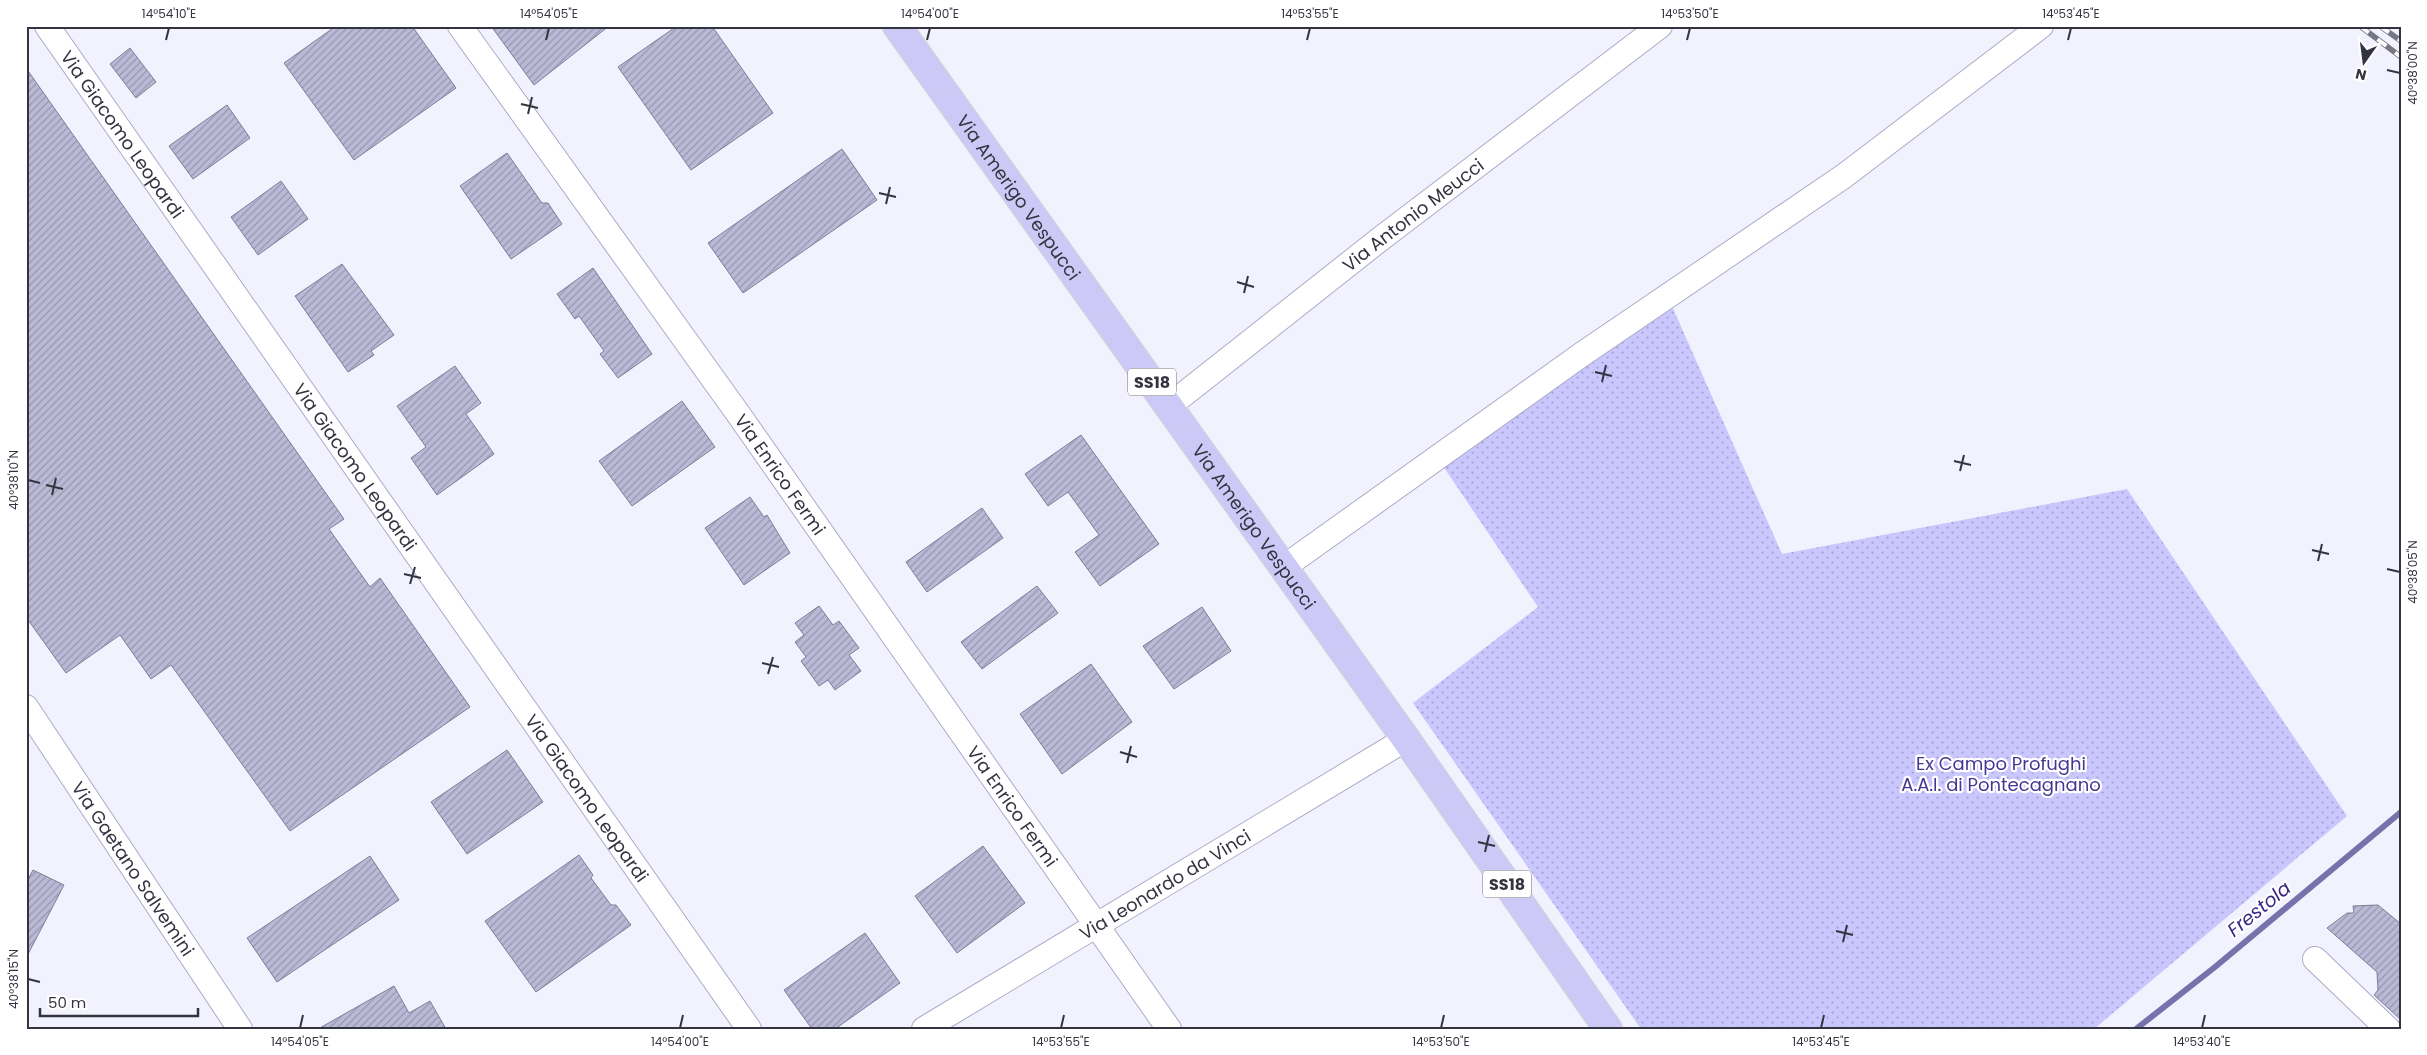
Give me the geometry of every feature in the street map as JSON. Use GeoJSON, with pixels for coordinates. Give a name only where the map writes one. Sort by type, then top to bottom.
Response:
{"type":"FeatureCollection","features":[{"type":"Feature","properties":{"kind":"main road","name":"Via Amerigo Vespucci"},"geometry":{"type":"LineString","coordinates":[[897,26],[1406,739],[1608,1029]]}},
{"type":"Feature","properties":{"kind":"street","name":"Via Giacomo Leopardi"},"geometry":{"type":"LineString","coordinates":[[47,26],[749,1029]]}},
{"type":"Feature","properties":{"kind":"street","name":"Via Enrico Fermi"},"geometry":{"type":"LineString","coordinates":[[460,26],[739,415],[1169,1029]]}},
{"type":"Feature","properties":{"kind":"street","name":"Via Antonio Meucci"},"geometry":{"type":"LineString","coordinates":[[1169,406],[1379,240],[1660,26]]}},
{"type":"Feature","properties":{"kind":"street"},"geometry":{"type":"LineString","coordinates":[[1284,567],[1573,361],[1844,176],[2041,26]]}},
{"type":"Feature","properties":{"kind":"street","name":"Via Gaetano Salvemini"},"geometry":{"type":"LineString","coordinates":[[26,708],[240,1029]]}},
{"type":"Feature","properties":{"kind":"street","name":"Via Leonardo da Vinci"},"geometry":{"type":"LineString","coordinates":[[924,1029],[1406,739]]}},
{"type":"Feature","properties":{"kind":"street"},"geometry":{"type":"LineString","coordinates":[[2315,959],[2388,1029]]}},
{"type":"Feature","properties":{"kind":"green space","name":"Ex Campo Profughi A.A.I. di Pontecagnano"},"geometry":{"type":"Polygon","coordinates":[[[1671,304],[1782,554],[2127,489],[2347,816],[2094,1029],[1641,1029],[1413,703],[1538,607],[1443,466],[1671,304]]]}},
{"type":"Feature","properties":{"kind":"building"},"geometry":{"type":"Polygon","coordinates":[[[336,26],[412,26],[456,88],[354,160],[284,63],[336,26]]]}},
{"type":"Feature","properties":{"kind":"building"},"geometry":{"type":"Polygon","coordinates":[[[491,26],[609,26],[534,85],[491,26]]]}},
{"type":"Feature","properties":{"kind":"building"},"geometry":{"type":"Polygon","coordinates":[[[677,26],[712,26],[773,113],[691,170],[618,67],[677,26]]]}},
{"type":"Feature","properties":{"kind":"building"},"geometry":{"type":"Polygon","coordinates":[[[130,48],[156,82],[136,98],[110,64],[130,48]]]}},
{"type":"Feature","properties":{"kind":"building"},"geometry":{"type":"Polygon","coordinates":[[[26,68],[344,519],[329,529],[370,587],[380,578],[470,707],[290,831],[171,665],[151,679],[120,635],[66,673],[26,617],[26,68]]]}},
{"type":"Feature","properties":{"kind":"building"},"geometry":{"type":"Polygon","coordinates":[[[227,105],[250,138],[193,179],[169,146],[227,105]]]}},
{"type":"Feature","properties":{"kind":"building"},"geometry":{"type":"Polygon","coordinates":[[[842,149],[877,200],[743,293],[708,243],[842,149]]]}},
{"type":"Feature","properties":{"kind":"building"},"geometry":{"type":"Polygon","coordinates":[[[507,153],[542,203],[548,203],[562,224],[511,259],[460,186],[507,153]]]}},
{"type":"Feature","properties":{"kind":"building"},"geometry":{"type":"Polygon","coordinates":[[[281,181],[308,219],[258,255],[231,217],[281,181]]]}},
{"type":"Feature","properties":{"kind":"building"},"geometry":{"type":"Polygon","coordinates":[[[342,264],[394,335],[371,351],[374,355],[348,372],[295,296],[342,264]]]}},
{"type":"Feature","properties":{"kind":"building"},"geometry":{"type":"Polygon","coordinates":[[[593,268],[652,354],[618,378],[600,354],[604,351],[579,316],[575,319],[557,294],[593,268]]]}},
{"type":"Feature","properties":{"kind":"building"},"geometry":{"type":"Polygon","coordinates":[[[455,366],[481,403],[466,414],[494,454],[437,495],[411,458],[426,447],[397,406],[455,366]]]}},
{"type":"Feature","properties":{"kind":"building"},"geometry":{"type":"Polygon","coordinates":[[[682,401],[715,447],[632,506],[599,461],[682,401]]]}},
{"type":"Feature","properties":{"kind":"building"},"geometry":{"type":"Polygon","coordinates":[[[1081,435],[1159,544],[1100,586],[1075,552],[1099,535],[1068,492],[1048,506],[1025,474],[1081,435]]]}},
{"type":"Feature","properties":{"kind":"building"},"geometry":{"type":"Polygon","coordinates":[[[750,497],[764,517],[767,515],[790,553],[744,585],[705,528],[750,497]]]}},
{"type":"Feature","properties":{"kind":"building"},"geometry":{"type":"Polygon","coordinates":[[[982,508],[1003,538],[927,592],[906,562],[982,508]]]}},
{"type":"Feature","properties":{"kind":"building"},"geometry":{"type":"Polygon","coordinates":[[[1037,586],[1058,613],[982,669],[961,642],[1037,586]]]}},
{"type":"Feature","properties":{"kind":"building"},"geometry":{"type":"Polygon","coordinates":[[[819,606],[833,625],[839,621],[859,648],[849,655],[861,671],[835,690],[828,680],[819,686],[801,661],[806,657],[795,642],[804,635],[795,623],[819,606]]]}},
{"type":"Feature","properties":{"kind":"building"},"geometry":{"type":"Polygon","coordinates":[[[1202,607],[1231,651],[1174,689],[1143,646],[1202,607]]]}},
{"type":"Feature","properties":{"kind":"building"},"geometry":{"type":"Polygon","coordinates":[[[1091,664],[1132,722],[1062,774],[1020,714],[1091,664]]]}},
{"type":"Feature","properties":{"kind":"building"},"geometry":{"type":"Polygon","coordinates":[[[507,750],[543,802],[467,854],[431,802],[507,750]]]}},
{"type":"Feature","properties":{"kind":"building"},"geometry":{"type":"Polygon","coordinates":[[[983,846],[1025,903],[957,953],[915,896],[983,846]]]}},
{"type":"Feature","properties":{"kind":"building"},"geometry":{"type":"Polygon","coordinates":[[[579,855],[593,875],[591,878],[611,905],[616,905],[631,925],[536,992],[485,921],[579,855]]]}},
{"type":"Feature","properties":{"kind":"building"},"geometry":{"type":"Polygon","coordinates":[[[370,856],[399,900],[277,982],[247,938],[370,856]]]}},
{"type":"Feature","properties":{"kind":"building"},"geometry":{"type":"Polygon","coordinates":[[[33,870],[64,885],[26,958],[26,883],[33,870]]]}},
{"type":"Feature","properties":{"kind":"building"},"geometry":{"type":"Polygon","coordinates":[[[2378,905],[2401,924],[2401,1020],[2374,995],[2378,990],[2377,972],[2327,928],[2347,913],[2354,913],[2353,906],[2378,905]]]}},
{"type":"Feature","properties":{"kind":"building"},"geometry":{"type":"Polygon","coordinates":[[[865,933],[900,983],[835,1029],[812,1029],[784,990],[865,933]]]}},
{"type":"Feature","properties":{"kind":"building"},"geometry":{"type":"Polygon","coordinates":[[[394,986],[409,1013],[430,1001],[446,1029],[318,1029],[394,986]]]}},
{"type":"Feature","properties":{"kind":"waterway","name":"Frestola"},"geometry":{"type":"LineString","coordinates":[[2136,1029],[2215,967],[2401,812]]}},
{"type":"Feature","properties":{"kind":"railway"},"geometry":{"type":"LineString","coordinates":[[2360,26],[2401,57]]}},
{"type":"Feature","properties":{"kind":"railway"},"geometry":{"type":"LineString","coordinates":[[2380,26],[2401,41]]}}]}
